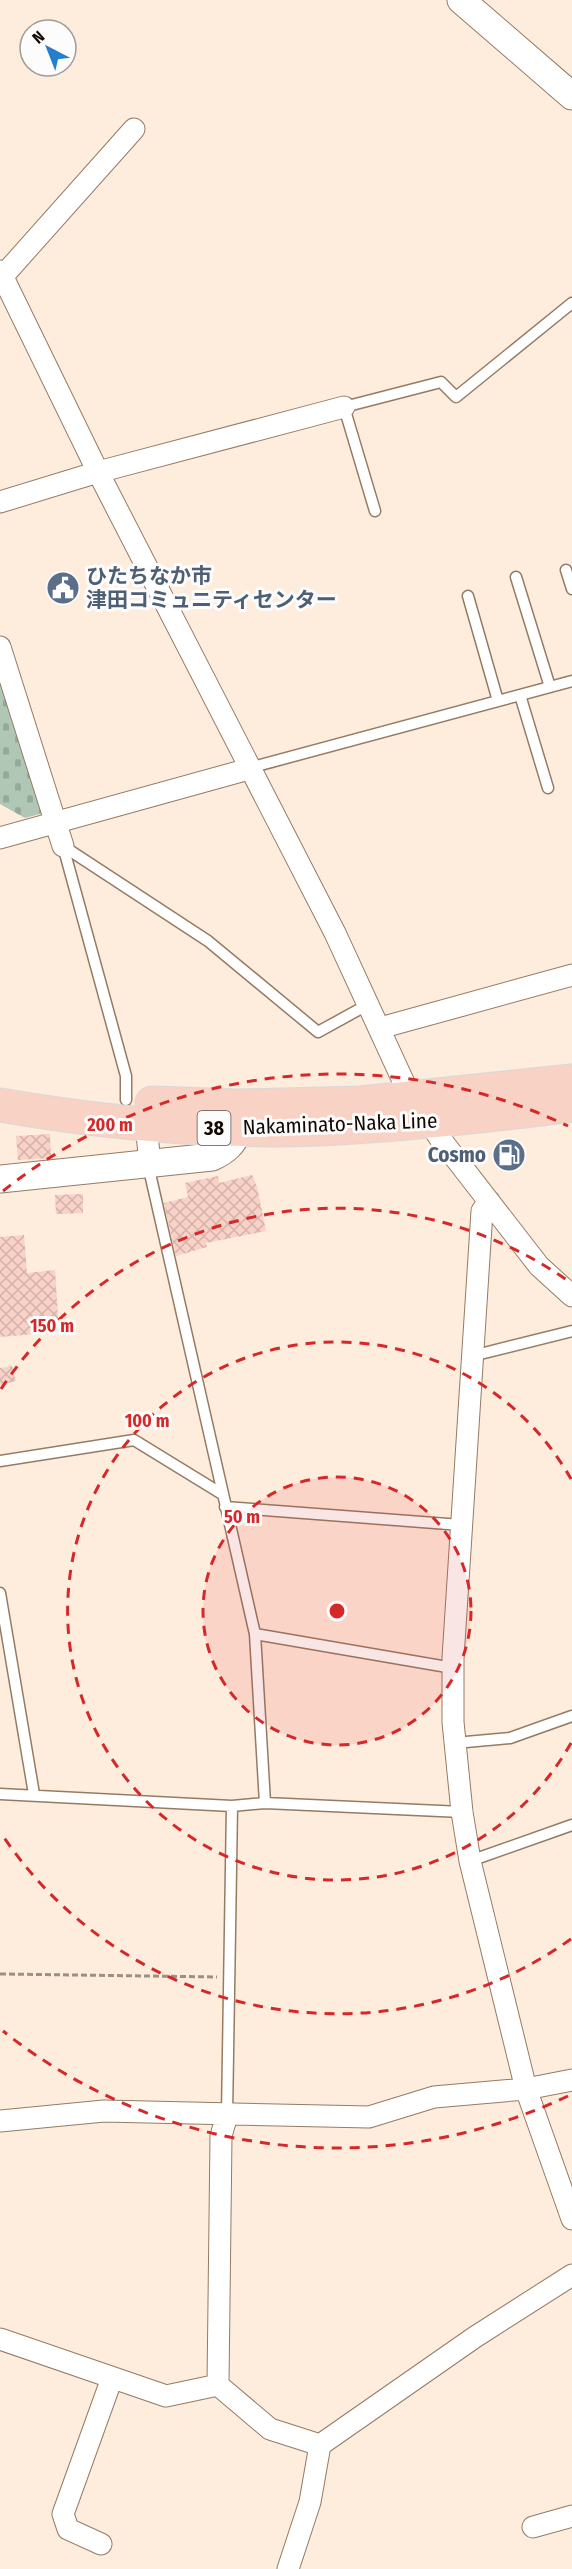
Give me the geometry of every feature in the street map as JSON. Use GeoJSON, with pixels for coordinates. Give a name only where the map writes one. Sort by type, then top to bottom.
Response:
{"type":"FeatureCollection","features":[{"type":"Feature","properties":{"kind":"main road","name":"Nakaminato-Naka Line"},"geometry":{"type":"LineString","coordinates":[[0,1084],[136,1112],[239,1129],[317,1129],[572,1082]]}},
{"type":"Feature","properties":{"kind":"main road","name":"Nakaminato-Naka Line"},"geometry":{"type":"LineString","coordinates":[[0,1105],[136,1112],[239,1106],[361,1103],[421,1110],[572,1105]]}},
{"type":"Feature","properties":{"kind":"street"},"geometry":{"type":"LineString","coordinates":[[461,0],[572,96]]}},
{"type":"Feature","properties":{"kind":"street"},"geometry":{"type":"LineString","coordinates":[[134,129],[1,274],[98,472],[421,1110],[539,1266],[572,1296]]}},
{"type":"Feature","properties":{"kind":"street"},"geometry":{"type":"LineString","coordinates":[[0,502],[98,472],[344,407]]}},
{"type":"Feature","properties":{"kind":"street"},"geometry":{"type":"LineString","coordinates":[[0,647],[63,846]]}},
{"type":"Feature","properties":{"kind":"street"},"geometry":{"type":"LineString","coordinates":[[0,838],[249,769]]}},
{"type":"Feature","properties":{"kind":"street"},"geometry":{"type":"LineString","coordinates":[[380,1028],[572,975]]}},
{"type":"Feature","properties":{"kind":"street"},"geometry":{"type":"LineString","coordinates":[[136,1112],[150,1164]]}},
{"type":"Feature","properties":{"kind":"street"},"geometry":{"type":"LineString","coordinates":[[0,1179],[212,1157],[225,1151],[233,1143],[239,1129]]}},
{"type":"Feature","properties":{"kind":"street"},"geometry":{"type":"LineString","coordinates":[[489,1201],[482,1211],[461,1525],[453,1668],[453,1722],[462,1812],[470,1861],[526,2089],[572,2219]]}},
{"type":"Feature","properties":{"kind":"street"},"geometry":{"type":"LineString","coordinates":[[0,2121],[104,2111],[369,2117],[434,2097],[526,2089],[572,2080]]}},
{"type":"Feature","properties":{"kind":"street"},"geometry":{"type":"LineString","coordinates":[[218,2385],[221,2136],[227,2115]]}},
{"type":"Feature","properties":{"kind":"street"},"geometry":{"type":"LineString","coordinates":[[288,2569],[310,2502],[320,2445],[475,2337],[572,2275]]}},
{"type":"Feature","properties":{"kind":"street"},"geometry":{"type":"LineString","coordinates":[[0,2339],[166,2396],[218,2385]]}},
{"type":"Feature","properties":{"kind":"street"},"geometry":{"type":"LineString","coordinates":[[101,2544],[68,2529],[63,2514],[112,2378]]}},
{"type":"Feature","properties":{"kind":"street"},"geometry":{"type":"LineString","coordinates":[[218,2385],[270,2429],[320,2445]]}},
{"type":"Feature","properties":{"kind":"street"},"geometry":{"type":"LineString","coordinates":[[532,2527],[572,2516]]}},
{"type":"Feature","properties":{"kind":"lane"},"geometry":{"type":"LineString","coordinates":[[375,511],[344,407],[441,382],[456,397],[572,303]]}},
{"type":"Feature","properties":{"kind":"lane"},"geometry":{"type":"LineString","coordinates":[[566,570],[572,589]]}},
{"type":"Feature","properties":{"kind":"lane"},"geometry":{"type":"LineString","coordinates":[[516,577],[549,687]]}},
{"type":"Feature","properties":{"kind":"lane"},"geometry":{"type":"LineString","coordinates":[[468,597],[498,701]]}},
{"type":"Feature","properties":{"kind":"lane"},"geometry":{"type":"LineString","coordinates":[[249,769],[572,681]]}},
{"type":"Feature","properties":{"kind":"lane"},"geometry":{"type":"LineString","coordinates":[[520,695],[548,788]]}},
{"type":"Feature","properties":{"kind":"lane"},"geometry":{"type":"LineString","coordinates":[[63,846],[208,941],[318,1032],[369,1004]]}},
{"type":"Feature","properties":{"kind":"lane"},"geometry":{"type":"LineString","coordinates":[[63,846],[136,1112]]}},
{"type":"Feature","properties":{"kind":"lane"},"geometry":{"type":"LineString","coordinates":[[150,1164],[255,1634],[265,1803]]}},
{"type":"Feature","properties":{"kind":"lane"},"geometry":{"type":"LineString","coordinates":[[472,1356],[572,1331]]}},
{"type":"Feature","properties":{"kind":"lane"},"geometry":{"type":"LineString","coordinates":[[0,1461],[134,1440],[222,1494]]}},
{"type":"Feature","properties":{"kind":"lane"},"geometry":{"type":"LineString","coordinates":[[225,1507],[461,1525]]}},
{"type":"Feature","properties":{"kind":"lane"},"geometry":{"type":"LineString","coordinates":[[0,1593],[34,1794]]}},
{"type":"Feature","properties":{"kind":"lane"},"geometry":{"type":"LineString","coordinates":[[255,1634],[453,1668]]}},
{"type":"Feature","properties":{"kind":"lane"},"geometry":{"type":"LineString","coordinates":[[455,1743],[510,1738],[572,1716]]}},
{"type":"Feature","properties":{"kind":"lane"},"geometry":{"type":"LineString","coordinates":[[0,1794],[232,1806],[265,1803],[462,1812]]}},
{"type":"Feature","properties":{"kind":"lane"},"geometry":{"type":"LineString","coordinates":[[227,2115],[232,1806]]}},
{"type":"Feature","properties":{"kind":"lane"},"geometry":{"type":"LineString","coordinates":[[470,1861],[572,1825]]}},
{"type":"Feature","properties":{"kind":"path"},"geometry":{"type":"LineString","coordinates":[[0,1974],[229,1977]]}},
{"type":"Feature","properties":{"kind":"green space"},"geometry":{"type":"Polygon","coordinates":[[[0,669],[47,812],[25,818],[0,804],[0,669]]]}},
{"type":"Feature","properties":{"kind":"building"},"geometry":{"type":"Polygon","coordinates":[[[50,1134],[51,1158],[18,1160],[16,1136],[50,1134]]]}},
{"type":"Feature","properties":{"kind":"building"},"geometry":{"type":"Polygon","coordinates":[[[252,1175],[257,1187],[266,1231],[206,1243],[207,1247],[176,1256],[164,1203],[188,1197],[185,1183],[218,1176],[219,1183],[252,1175]]]}},
{"type":"Feature","properties":{"kind":"building"},"geometry":{"type":"Polygon","coordinates":[[[83,1194],[83,1213],[56,1214],[55,1195],[83,1194]]]}},
{"type":"Feature","properties":{"kind":"building"},"geometry":{"type":"Polygon","coordinates":[[[24,1235],[27,1273],[55,1270],[59,1332],[0,1337],[0,1237],[24,1235]]]}},
{"type":"Feature","properties":{"kind":"building"},"geometry":{"type":"Polygon","coordinates":[[[12,1366],[16,1381],[0,1385],[0,1368],[12,1366]]]}},
{"type":"Feature","properties":{"kind":"place","name":"ひたちなか市 津田コミュニティセンター"},"geometry":{"type":"Point","coordinates":[63,588]}},
{"type":"Feature","properties":{"kind":"place","name":"Cosmo"},"geometry":{"type":"Point","coordinates":[509,1155]}}]}
